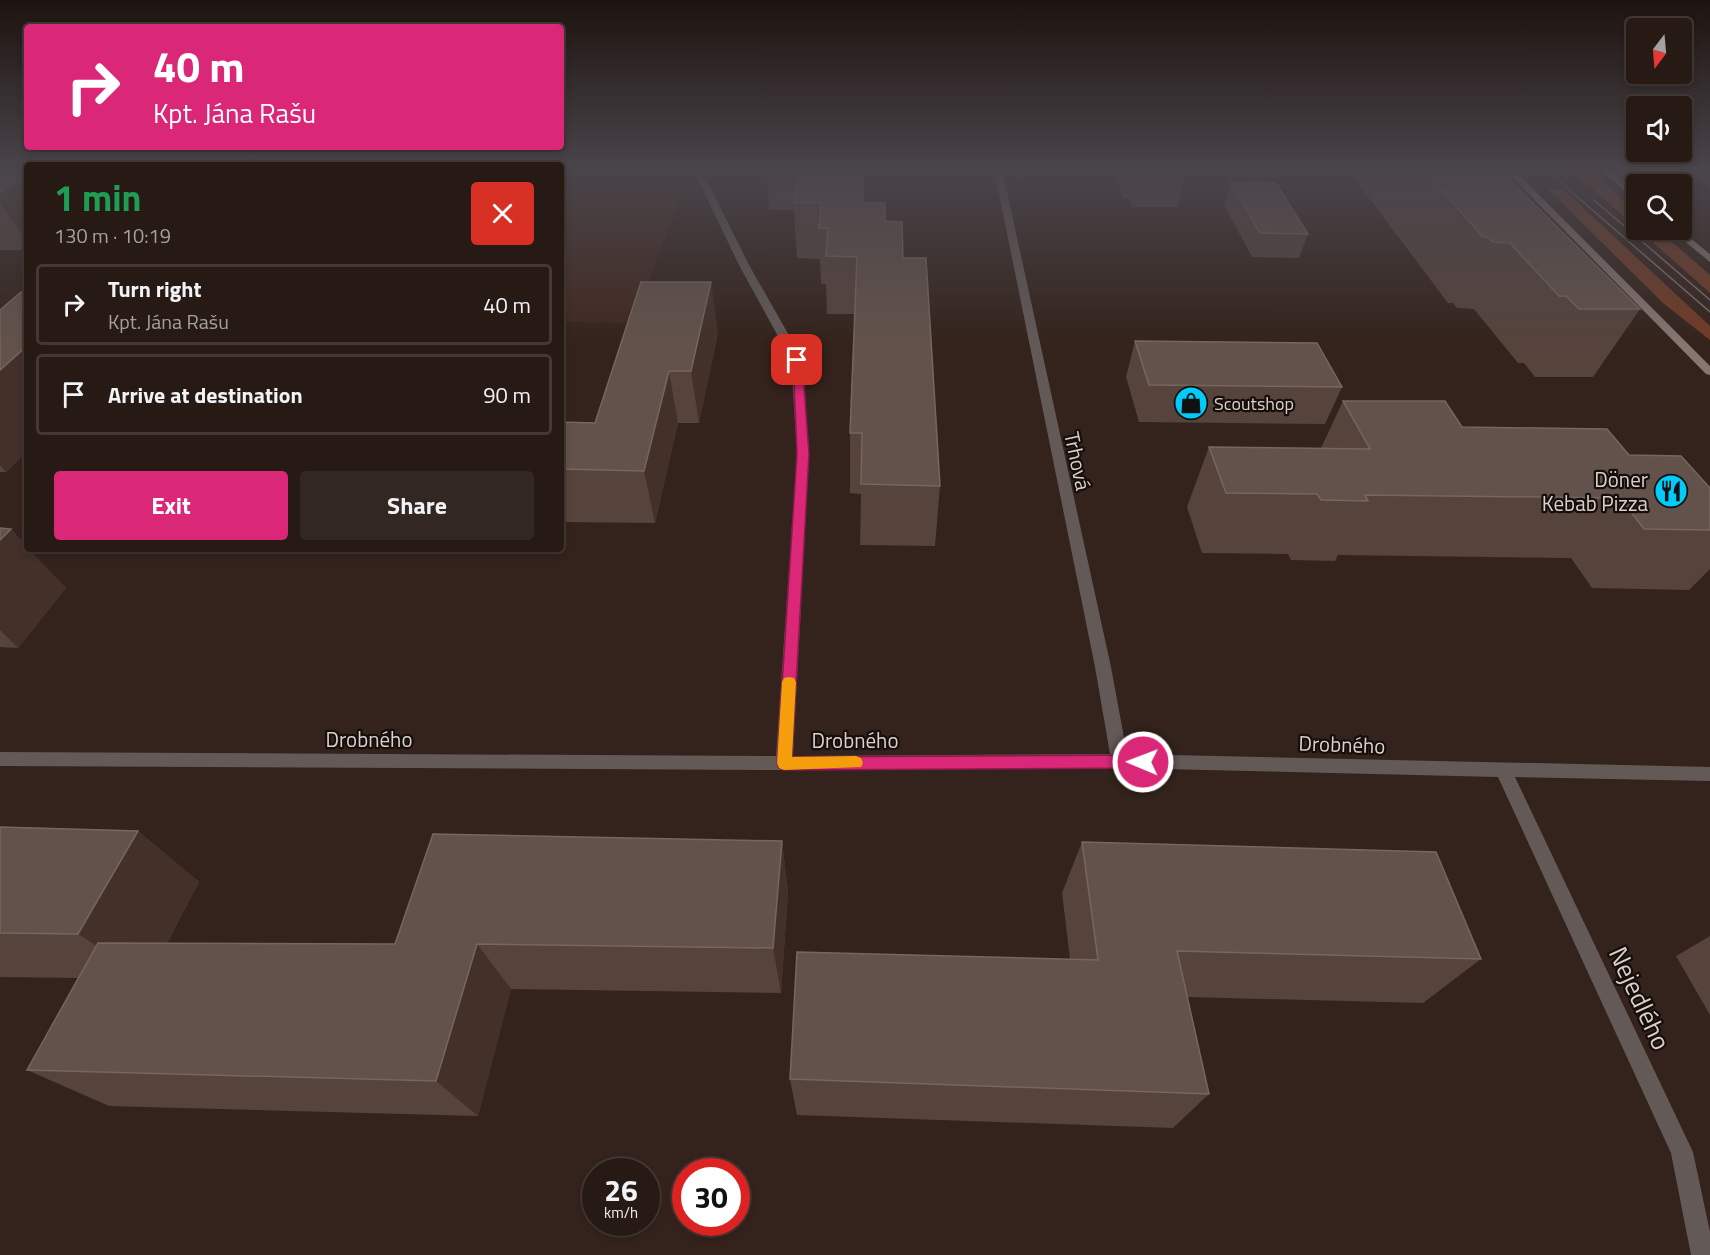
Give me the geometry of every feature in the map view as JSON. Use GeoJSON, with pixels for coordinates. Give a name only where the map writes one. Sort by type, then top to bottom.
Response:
{"type":"FeatureCollection","features":[{"type":"Feature","properties":{"kind":"main road"},"geometry":{"type":"LineString","coordinates":[[1566,228],[1710,372]]}},
{"type":"Feature","properties":{"kind":"main road"},"geometry":{"type":"LineString","coordinates":[[1687,240],[1710,259]]}},
{"type":"Feature","properties":{"kind":"street"},"geometry":{"type":"LineString","coordinates":[[725,228],[797,360],[803,454],[784,763]]}},
{"type":"Feature","properties":{"kind":"street","name":"Trhová"},"geometry":{"type":"LineString","coordinates":[[1010,228],[1103,667],[1120,761]]}},
{"type":"Feature","properties":{"kind":"street","name":"Drobného"},"geometry":{"type":"LineString","coordinates":[[0,759],[784,763],[1120,761],[1710,774]]}},
{"type":"Feature","properties":{"kind":"street","name":"Nejedlého"},"geometry":{"type":"LineString","coordinates":[[1504,771],[1682,1152],[1703,1255]]}},
{"type":"Feature","properties":{"kind":"shaded area"},"geometry":{"type":"Polygon","coordinates":[[[564,228],[669,228],[633,323],[564,322],[564,228]]]}},
{"type":"Feature","properties":{"kind":"shaded area"},"geometry":{"type":"Polygon","coordinates":[[[1587,228],[1604,228],[1710,326],[1710,340],[1663,303],[1587,228]]]}},
{"type":"Feature","properties":{"kind":"shaded area"},"geometry":{"type":"Polygon","coordinates":[[[1650,240],[1670,240],[1710,275],[1710,293],[1650,240]]]}},
{"type":"Feature","properties":{"kind":"building"},"geometry":{"type":"Polygon","coordinates":[[[819,228],[902,228],[903,258],[926,258],[940,486],[861,484],[862,433],[850,433],[857,257],[826,256],[828,228],[819,228]]]}},
{"type":"Feature","properties":{"kind":"building"},"geometry":{"type":"Polygon","coordinates":[[[1257,228],[1304,228],[1308,234],[1260,233],[1257,228]]]}},
{"type":"Feature","properties":{"kind":"building"},"geometry":{"type":"Polygon","coordinates":[[[1475,228],[1558,228],[1640,309],[1579,309],[1566,296],[1559,296],[1510,243],[1493,242],[1488,237],[1483,237],[1475,228]]]}},
{"type":"Feature","properties":{"kind":"building"},"geometry":{"type":"Polygon","coordinates":[[[641,282],[711,282],[691,371],[669,371],[644,471],[564,469],[564,422],[595,423],[641,282]]]}},
{"type":"Feature","properties":{"kind":"building"},"geometry":{"type":"Polygon","coordinates":[[[24,292],[24,349],[0,370],[0,310],[24,292]]]}},
{"type":"Feature","properties":{"kind":"building"},"geometry":{"type":"Polygon","coordinates":[[[1135,341],[1317,343],[1342,387],[1149,385],[1135,341]]]}},
{"type":"Feature","properties":{"kind":"building"},"geometry":{"type":"Polygon","coordinates":[[[1343,401],[1445,401],[1462,427],[1607,429],[1629,455],[1681,456],[1710,488],[1710,530],[1644,529],[1620,498],[1365,495],[1368,501],[1321,500],[1317,494],[1226,493],[1209,447],[1370,449],[1343,401]]]}},
{"type":"Feature","properties":{"kind":"building"},"geometry":{"type":"Polygon","coordinates":[[[0,528],[11,529],[0,540],[0,528]]]}},
{"type":"Feature","properties":{"kind":"building"},"geometry":{"type":"Polygon","coordinates":[[[0,827],[138,831],[78,934],[0,933],[0,827]]]}},
{"type":"Feature","properties":{"kind":"building"},"geometry":{"type":"Polygon","coordinates":[[[433,834],[782,841],[773,948],[477,944],[436,1081],[27,1070],[98,943],[395,944],[433,834]]]}},
{"type":"Feature","properties":{"kind":"building"},"geometry":{"type":"Polygon","coordinates":[[[1082,842],[1436,852],[1481,959],[1177,951],[1209,1094],[790,1079],[797,952],[1098,960],[1082,842]]]}},
{"type":"Feature","properties":{"kind":"tram line"},"geometry":{"type":"LineString","coordinates":[[1613,228],[1710,312]]}},
{"type":"Feature","properties":{"kind":"tram line"},"geometry":{"type":"LineString","coordinates":[[1626,228],[1710,300]]}},
{"type":"Feature","properties":{"kind":"slow traffic"},"geometry":{"type":"LineString","coordinates":[[789,682],[784,763],[856,763]]}},
{"type":"Feature","properties":{"kind":"place","name":"Scoutshop"},"geometry":{"type":"Point","coordinates":[1191,403]}},
{"type":"Feature","properties":{"kind":"place","name":"Döner Kebab Pizza"},"geometry":{"type":"Point","coordinates":[1671,491]}},
{"type":"Feature","properties":{"kind":"route"},"geometry":{"type":"LineString","coordinates":[[797,360],[803,454],[784,763],[1143,762]]}}]}
